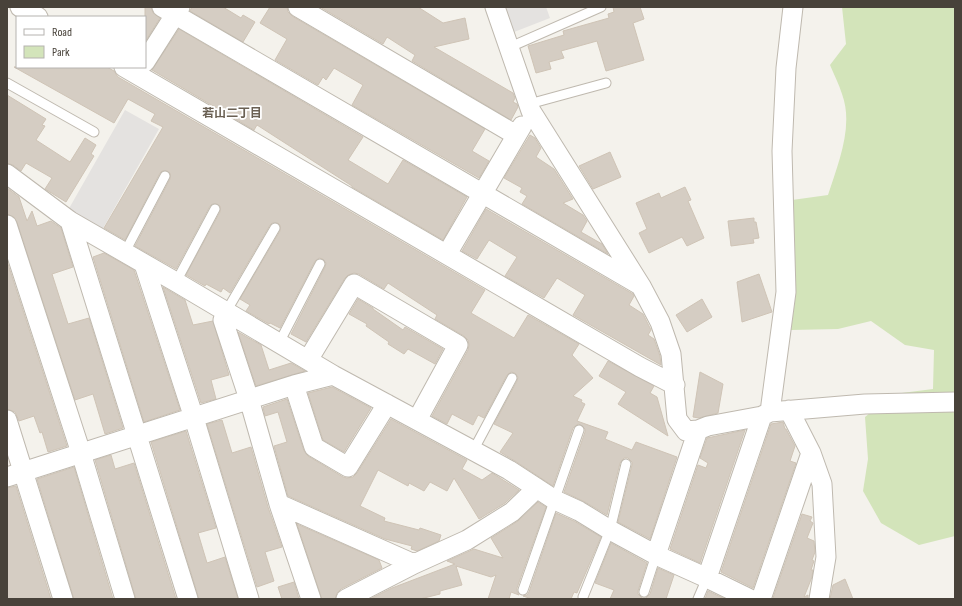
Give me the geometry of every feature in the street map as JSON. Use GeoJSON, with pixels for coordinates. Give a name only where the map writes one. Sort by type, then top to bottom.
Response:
{"type":"FeatureCollection","features":[{"type":"Feature","properties":{"kind":"street"},"geometry":{"type":"LineString","coordinates":[[20,7],[36,16]]}},
{"type":"Feature","properties":{"kind":"street"},"geometry":{"type":"LineString","coordinates":[[298,7],[516,135]]}},
{"type":"Feature","properties":{"kind":"street"},"geometry":{"type":"LineString","coordinates":[[495,7],[508,48],[530,107],[641,286],[660,322],[671,354],[677,419],[686,431],[698,430],[708,426],[789,410],[865,404],[955,402]]}},
{"type":"Feature","properties":{"kind":"street"},"geometry":{"type":"LineString","coordinates":[[707,578],[766,414],[786,292],[782,151],[786,68],[793,7]]}},
{"type":"Feature","properties":{"kind":"street"},"geometry":{"type":"LineString","coordinates":[[146,53],[172,10],[482,194],[641,286]]}},
{"type":"Feature","properties":{"kind":"street"},"geometry":{"type":"LineString","coordinates":[[137,68],[447,254],[640,367],[675,385]]}},
{"type":"Feature","properties":{"kind":"street"},"geometry":{"type":"LineString","coordinates":[[447,254],[516,135],[530,107]]}},
{"type":"Feature","properties":{"kind":"street"},"geometry":{"type":"LineString","coordinates":[[7,174],[70,221],[333,375],[509,470],[555,500],[579,511],[656,555],[750,599]]}},
{"type":"Feature","properties":{"kind":"street"},"geometry":{"type":"LineString","coordinates":[[70,221],[188,599]]}},
{"type":"Feature","properties":{"kind":"street"},"geometry":{"type":"LineString","coordinates":[[7,225],[81,453],[125,599]]}},
{"type":"Feature","properties":{"kind":"street"},"geometry":{"type":"LineString","coordinates":[[144,264],[194,418],[249,599]]}},
{"type":"Feature","properties":{"kind":"street"},"geometry":{"type":"LineString","coordinates":[[308,360],[354,284],[458,346],[417,420]]}},
{"type":"Feature","properties":{"kind":"street"},"geometry":{"type":"LineString","coordinates":[[226,312],[223,320],[250,399],[280,504],[311,599]]}},
{"type":"Feature","properties":{"kind":"street"},"geometry":{"type":"LineString","coordinates":[[15,474],[294,385],[333,375]]}},
{"type":"Feature","properties":{"kind":"street"},"geometry":{"type":"LineString","coordinates":[[294,385],[314,447],[348,467],[387,404]]}},
{"type":"Feature","properties":{"kind":"street"},"geometry":{"type":"LineString","coordinates":[[789,410],[811,453],[822,484],[826,557],[819,599]]}},
{"type":"Feature","properties":{"kind":"street"},"geometry":{"type":"LineString","coordinates":[[7,420],[15,474],[63,599]]}},
{"type":"Feature","properties":{"kind":"street"},"geometry":{"type":"LineString","coordinates":[[656,555],[698,430]]}},
{"type":"Feature","properties":{"kind":"street"},"geometry":{"type":"LineString","coordinates":[[761,599],[811,453]]}},
{"type":"Feature","properties":{"kind":"street"},"geometry":{"type":"LineString","coordinates":[[346,599],[414,564],[467,540],[512,512],[537,488]]}},
{"type":"Feature","properties":{"kind":"street"},"geometry":{"type":"LineString","coordinates":[[280,504],[414,564]]}},
{"type":"Feature","properties":{"kind":"lane"},"geometry":{"type":"LineString","coordinates":[[508,48],[601,7]]}},
{"type":"Feature","properties":{"kind":"lane"},"geometry":{"type":"LineString","coordinates":[[7,82],[94,132]]}},
{"type":"Feature","properties":{"kind":"lane"},"geometry":{"type":"LineString","coordinates":[[530,107],[606,83]]}},
{"type":"Feature","properties":{"kind":"lane"},"geometry":{"type":"LineString","coordinates":[[125,252],[166,176]]}},
{"type":"Feature","properties":{"kind":"lane"},"geometry":{"type":"LineString","coordinates":[[176,282],[215,209]]}},
{"type":"Feature","properties":{"kind":"lane"},"geometry":{"type":"LineString","coordinates":[[226,312],[275,228]]}},
{"type":"Feature","properties":{"kind":"lane"},"geometry":{"type":"LineString","coordinates":[[278,343],[320,264]]}},
{"type":"Feature","properties":{"kind":"lane"},"geometry":{"type":"LineString","coordinates":[[473,451],[512,378]]}},
{"type":"Feature","properties":{"kind":"lane"},"geometry":{"type":"LineString","coordinates":[[523,590],[579,430]]}},
{"type":"Feature","properties":{"kind":"lane"},"geometry":{"type":"LineString","coordinates":[[583,597],[610,530],[626,464]]}},
{"type":"Feature","properties":{"kind":"lane"},"geometry":{"type":"LineString","coordinates":[[644,592],[656,555]]}},
{"type":"Feature","properties":{"kind":"lane"},"geometry":{"type":"LineString","coordinates":[[698,599],[707,578]]}},
{"type":"Feature","properties":{"kind":"green space"},"geometry":{"type":"Polygon","coordinates":[[[842,7],[955,7],[955,536],[919,545],[881,523],[863,491],[868,459],[865,417],[894,394],[933,389],[934,350],[905,345],[871,321],[838,329],[791,330],[796,293],[792,200],[828,195],[843,145],[846,119],[845,106],[841,90],[830,65],[846,44],[842,7]]]}},
{"type":"Feature","properties":{"kind":"shaded area"},"geometry":{"type":"Polygon","coordinates":[[[500,7],[546,7],[550,18],[509,34],[500,7]]]}},
{"type":"Feature","properties":{"kind":"shaded area"},"geometry":{"type":"Polygon","coordinates":[[[125,110],[159,129],[101,232],[67,212],[125,110]]]}},
{"type":"Feature","properties":{"kind":"building"},"geometry":{"type":"Polygon","coordinates":[[[145,7],[151,7],[153,13],[160,18],[146,40],[146,16],[145,7]]]}},
{"type":"Feature","properties":{"kind":"building"},"geometry":{"type":"Polygon","coordinates":[[[192,7],[223,7],[241,18],[243,15],[255,22],[243,42],[190,11],[192,7]]]}},
{"type":"Feature","properties":{"kind":"building"},"geometry":{"type":"Polygon","coordinates":[[[270,7],[287,7],[288,12],[292,16],[485,129],[472,151],[489,161],[479,178],[352,105],[363,85],[334,68],[326,80],[323,77],[318,85],[275,60],[287,39],[260,23],[270,7]]]}},
{"type":"Feature","properties":{"kind":"building"},"geometry":{"type":"Polygon","coordinates":[[[320,7],[418,7],[443,23],[465,18],[469,39],[434,47],[513,93],[515,98],[513,102],[517,104],[518,107],[511,120],[412,61],[415,55],[387,37],[383,44],[320,7]]]}},
{"type":"Feature","properties":{"kind":"building"},"geometry":{"type":"Polygon","coordinates":[[[613,7],[640,7],[644,19],[633,23],[644,60],[606,71],[597,41],[561,51],[564,58],[549,62],[551,69],[536,73],[528,46],[564,35],[563,31],[609,18],[608,14],[614,12],[613,7]]]}},
{"type":"Feature","properties":{"kind":"building"},"geometry":{"type":"Polygon","coordinates":[[[179,29],[363,137],[348,160],[388,184],[403,160],[467,197],[443,240],[352,187],[257,125],[254,130],[152,70],[179,29]]]}},
{"type":"Feature","properties":{"kind":"building"},"geometry":{"type":"Polygon","coordinates":[[[14,67],[109,68],[114,71],[118,77],[485,290],[471,313],[514,338],[528,315],[579,344],[572,355],[593,378],[573,396],[582,400],[581,402],[585,404],[577,421],[608,432],[605,439],[632,450],[636,442],[677,457],[650,539],[618,522],[632,465],[632,462],[628,458],[624,458],[620,463],[607,515],[564,492],[585,432],[585,429],[581,425],[578,424],[573,428],[553,486],[500,452],[513,433],[494,424],[517,381],[518,377],[515,373],[511,372],[507,375],[484,418],[478,415],[473,425],[452,414],[447,424],[432,416],[468,350],[468,340],[464,336],[435,319],[437,315],[388,283],[384,289],[359,274],[354,273],[348,275],[306,342],[291,334],[325,267],[326,263],[323,259],[319,258],[315,261],[280,328],[270,323],[269,324],[246,311],[250,305],[240,299],[280,231],[280,225],[278,223],[272,223],[270,225],[230,293],[223,288],[221,292],[206,284],[205,286],[186,275],[220,212],[220,206],[217,204],[212,204],[210,206],[176,269],[135,246],[170,179],[170,173],[167,171],[162,171],[160,173],[125,240],[104,228],[163,127],[151,121],[155,114],[128,99],[114,123],[14,67]]]}},
{"type":"Feature","properties":{"kind":"building"},"geometry":{"type":"Polygon","coordinates":[[[7,95],[46,119],[42,125],[45,126],[36,140],[70,162],[85,138],[96,145],[91,154],[94,156],[66,202],[45,189],[52,178],[26,163],[21,171],[13,165],[7,163],[7,95]]]}},
{"type":"Feature","properties":{"kind":"building"},"geometry":{"type":"Polygon","coordinates":[[[530,135],[535,138],[541,148],[536,157],[554,169],[573,199],[563,203],[583,215],[587,221],[581,232],[602,244],[608,254],[522,204],[527,196],[520,192],[522,188],[504,178],[530,135]]]}},
{"type":"Feature","properties":{"kind":"building"},"geometry":{"type":"Polygon","coordinates":[[[610,152],[621,177],[593,189],[579,166],[610,152]]]}},
{"type":"Feature","properties":{"kind":"building"},"geometry":{"type":"Polygon","coordinates":[[[685,187],[691,200],[688,201],[704,238],[687,246],[682,237],[649,253],[639,233],[647,229],[636,203],[659,193],[661,198],[685,187]]]}},
{"type":"Feature","properties":{"kind":"building"},"geometry":{"type":"Polygon","coordinates":[[[7,188],[19,197],[27,221],[32,211],[37,226],[51,221],[61,228],[73,267],[52,274],[68,324],[89,318],[123,428],[105,434],[93,394],[75,400],[17,222],[14,217],[7,214],[7,188]]]}},
{"type":"Feature","properties":{"kind":"building"},"geometry":{"type":"Polygon","coordinates":[[[486,209],[633,294],[634,296],[629,305],[643,314],[651,330],[648,335],[654,339],[660,356],[661,365],[573,315],[585,295],[557,278],[544,298],[505,276],[517,257],[489,240],[477,259],[462,251],[486,209]]]}},
{"type":"Feature","properties":{"kind":"building"},"geometry":{"type":"Polygon","coordinates":[[[754,218],[759,238],[753,239],[754,243],[731,246],[728,221],[754,218]]]}},
{"type":"Feature","properties":{"kind":"building"},"geometry":{"type":"Polygon","coordinates":[[[104,253],[134,270],[180,410],[144,422],[93,257],[104,253]]]}},
{"type":"Feature","properties":{"kind":"building"},"geometry":{"type":"Polygon","coordinates":[[[7,261],[67,446],[48,452],[42,432],[40,433],[34,416],[19,421],[15,412],[7,409],[7,261]]]}},
{"type":"Feature","properties":{"kind":"building"},"geometry":{"type":"Polygon","coordinates":[[[759,274],[772,312],[742,322],[737,282],[759,274]]]}},
{"type":"Feature","properties":{"kind":"building"},"geometry":{"type":"Polygon","coordinates":[[[163,287],[185,300],[193,325],[213,321],[229,375],[211,380],[216,399],[201,403],[163,287]]]}},
{"type":"Feature","properties":{"kind":"building"},"geometry":{"type":"Polygon","coordinates":[[[358,299],[403,330],[405,327],[443,349],[435,364],[408,349],[404,354],[388,344],[389,342],[366,326],[367,324],[349,314],[358,299]]]}},
{"type":"Feature","properties":{"kind":"building"},"geometry":{"type":"Polygon","coordinates":[[[702,299],[712,317],[687,332],[676,315],[702,299]]]}},
{"type":"Feature","properties":{"kind":"building"},"geometry":{"type":"Polygon","coordinates":[[[238,332],[261,345],[269,370],[291,363],[305,371],[256,386],[238,332]]]}},
{"type":"Feature","properties":{"kind":"building"},"geometry":{"type":"Polygon","coordinates":[[[608,361],[654,386],[650,393],[657,397],[668,436],[618,404],[626,392],[599,376],[608,361]]]}},
{"type":"Feature","properties":{"kind":"building"},"geometry":{"type":"Polygon","coordinates":[[[700,372],[723,384],[718,413],[699,418],[693,417],[700,372]]]}},
{"type":"Feature","properties":{"kind":"building"},"geometry":{"type":"Polygon","coordinates":[[[332,387],[371,408],[344,452],[323,440],[308,393],[332,387]]]}},
{"type":"Feature","properties":{"kind":"building"},"geometry":{"type":"Polygon","coordinates":[[[287,399],[304,451],[308,456],[343,477],[353,477],[357,473],[391,419],[467,460],[462,469],[482,480],[492,473],[519,490],[505,503],[479,519],[454,478],[447,491],[430,482],[424,491],[409,483],[408,486],[378,470],[360,506],[385,518],[384,521],[419,530],[420,528],[441,535],[439,541],[417,551],[411,549],[412,546],[385,539],[288,496],[274,446],[287,442],[278,412],[265,416],[263,407],[287,399]]]}},
{"type":"Feature","properties":{"kind":"building"},"geometry":{"type":"Polygon","coordinates":[[[222,420],[232,453],[251,447],[268,507],[282,547],[265,552],[274,581],[257,587],[207,424],[222,420]]]}},
{"type":"Feature","properties":{"kind":"building"},"geometry":{"type":"Polygon","coordinates":[[[783,422],[785,429],[795,446],[790,461],[796,463],[753,588],[721,572],[771,424],[783,422]]]}},
{"type":"Feature","properties":{"kind":"building"},"geometry":{"type":"Polygon","coordinates":[[[745,430],[700,563],[670,549],[698,465],[706,468],[708,463],[700,458],[707,438],[745,430]]]}},
{"type":"Feature","properties":{"kind":"building"},"geometry":{"type":"Polygon","coordinates":[[[186,431],[216,528],[198,533],[207,563],[225,557],[238,599],[199,599],[151,442],[186,431]]]}},
{"type":"Feature","properties":{"kind":"building"},"geometry":{"type":"Polygon","coordinates":[[[111,455],[115,469],[134,463],[176,599],[136,599],[95,460],[111,455]]]}},
{"type":"Feature","properties":{"kind":"building"},"geometry":{"type":"Polygon","coordinates":[[[74,467],[113,599],[74,599],[37,479],[74,467]]]}},
{"type":"Feature","properties":{"kind":"building"},"geometry":{"type":"Polygon","coordinates":[[[16,486],[51,599],[7,599],[7,488],[16,486]]]}},
{"type":"Feature","properties":{"kind":"building"},"geometry":{"type":"Polygon","coordinates":[[[538,502],[546,507],[517,588],[519,595],[511,592],[509,599],[488,599],[496,575],[491,577],[456,566],[462,585],[440,591],[440,594],[420,599],[370,599],[392,588],[455,564],[447,561],[474,549],[503,558],[491,538],[518,521],[538,502]]]}},
{"type":"Feature","properties":{"kind":"building"},"geometry":{"type":"Polygon","coordinates":[[[556,513],[574,521],[601,537],[577,593],[574,592],[571,599],[532,599],[523,596],[527,595],[529,592],[556,513]]]}},
{"type":"Feature","properties":{"kind":"building"},"geometry":{"type":"Polygon","coordinates":[[[802,514],[812,517],[810,521],[813,523],[807,538],[814,541],[815,552],[812,560],[814,561],[811,570],[813,570],[812,577],[804,597],[808,595],[808,599],[776,599],[773,598],[802,514]]]}},
{"type":"Feature","properties":{"kind":"building"},"geometry":{"type":"Polygon","coordinates":[[[297,524],[379,560],[382,568],[341,589],[337,593],[335,599],[322,599],[297,524]]]}},
{"type":"Feature","properties":{"kind":"building"},"geometry":{"type":"Polygon","coordinates":[[[611,543],[647,563],[638,591],[638,594],[642,598],[646,598],[650,594],[658,568],[674,575],[666,599],[610,599],[614,590],[595,583],[611,543]]]}},
{"type":"Feature","properties":{"kind":"building"},"geometry":{"type":"Polygon","coordinates":[[[845,579],[853,599],[830,599],[833,585],[845,579]]]}},
{"type":"Feature","properties":{"kind":"building"},"geometry":{"type":"Polygon","coordinates":[[[294,582],[299,599],[282,599],[278,587],[294,582]]]}},
{"type":"Feature","properties":{"kind":"building"},"geometry":{"type":"Polygon","coordinates":[[[708,591],[725,599],[705,599],[708,591]]]}},
{"type":"Feature","properties":{"kind":"district","name":"若山二丁目"},"geometry":{"type":"Point","coordinates":[232,113]}}]}
